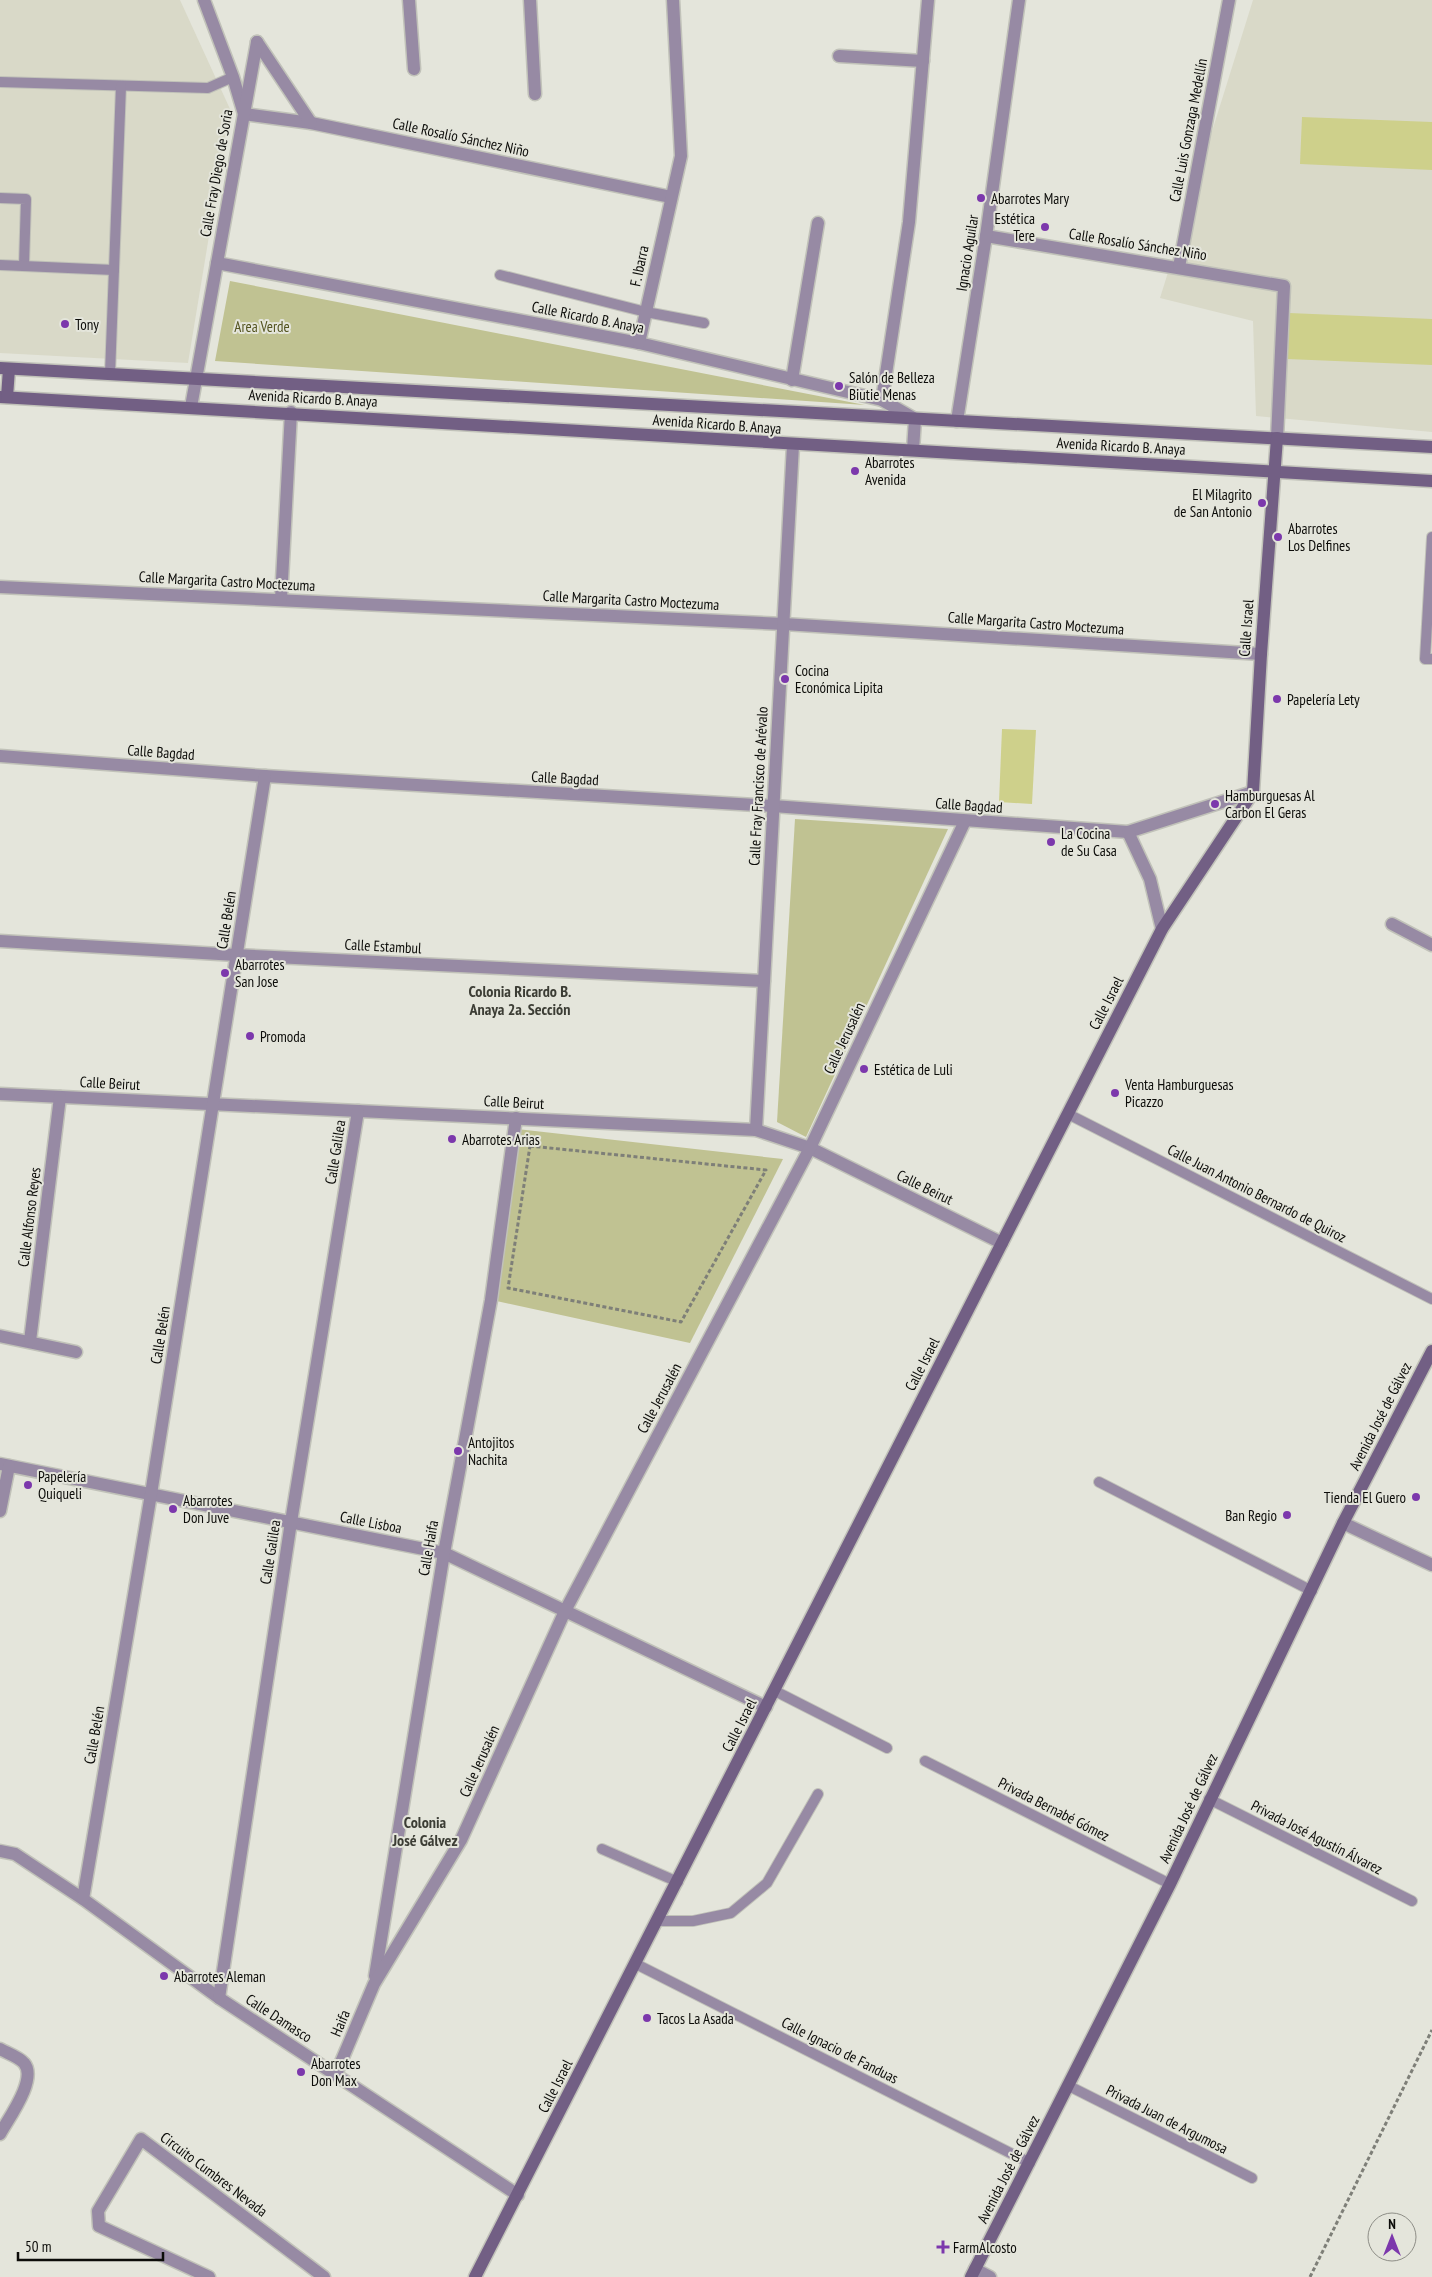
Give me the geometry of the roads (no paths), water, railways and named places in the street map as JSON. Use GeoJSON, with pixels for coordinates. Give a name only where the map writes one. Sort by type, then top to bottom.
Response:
{"type":"FeatureCollection","features":[{"type":"Feature","properties":{"kind":"main road","name":"Avenida Ricardo B. Anaya"},"geometry":{"type":"LineString","coordinates":[[4,368],[1432,447]]}},
{"type":"Feature","properties":{"kind":"main road"},"geometry":{"type":"LineString","coordinates":[[3,397],[4,368]]}},
{"type":"Feature","properties":{"kind":"main road","name":"Avenida Ricardo B. Anaya"},"geometry":{"type":"LineString","coordinates":[[3,397],[290,412],[793,445],[1273,470],[1432,481]]}},
{"type":"Feature","properties":{"kind":"main road","name":"Calle Israel"},"geometry":{"type":"LineString","coordinates":[[475,2277],[678,1882],[1162,929],[1253,792],[1273,470],[1277,438]]}},
{"type":"Feature","properties":{"kind":"main road","name":"Avenida José de Gálvez"},"geometry":{"type":"LineString","coordinates":[[973,2273],[1170,1884],[1209,1800],[1312,1591],[1343,1522],[1432,1350]]}},
{"type":"Feature","properties":{"kind":"street"},"geometry":{"type":"LineString","coordinates":[[204,0],[233,76],[244,114]]}},
{"type":"Feature","properties":{"kind":"street"},"geometry":{"type":"LineString","coordinates":[[409,0],[414,68]]}},
{"type":"Feature","properties":{"kind":"street"},"geometry":{"type":"LineString","coordinates":[[530,0],[535,94]]}},
{"type":"Feature","properties":{"kind":"street","name":"F. Ibarra"},"geometry":{"type":"LineString","coordinates":[[639,343],[681,156],[673,0]]}},
{"type":"Feature","properties":{"kind":"street"},"geometry":{"type":"LineString","coordinates":[[882,400],[909,222],[928,0]]}},
{"type":"Feature","properties":{"kind":"street","name":"Ignacio Aguilar"},"geometry":{"type":"LineString","coordinates":[[957,421],[986,236],[1019,0]]}},
{"type":"Feature","properties":{"kind":"street","name":"Calle Luis Gonzaga Medellín"},"geometry":{"type":"LineString","coordinates":[[1179,267],[1229,0]]}},
{"type":"Feature","properties":{"kind":"street","name":"Calle Fray Diego de Soria"},"geometry":{"type":"LineString","coordinates":[[191,407],[257,42],[311,123]]}},
{"type":"Feature","properties":{"kind":"street"},"geometry":{"type":"LineString","coordinates":[[838,56],[923,62]]}},
{"type":"Feature","properties":{"kind":"street","name":"Calle Rosalío Sánchez Niño"},"geometry":{"type":"LineString","coordinates":[[244,114],[311,123],[671,197]]}},
{"type":"Feature","properties":{"kind":"street"},"geometry":{"type":"LineString","coordinates":[[792,380],[818,223]]}},
{"type":"Feature","properties":{"kind":"street","name":"Calle Rosalío Sánchez Niño"},"geometry":{"type":"LineString","coordinates":[[986,236],[1284,286],[1277,438]]}},
{"type":"Feature","properties":{"kind":"street","name":"Calle Ricardo B. Anaya"},"geometry":{"type":"LineString","coordinates":[[217,263],[639,343],[882,400],[915,419]]}},
{"type":"Feature","properties":{"kind":"street"},"geometry":{"type":"LineString","coordinates":[[281,599],[290,412]]}},
{"type":"Feature","properties":{"kind":"street"},"geometry":{"type":"LineString","coordinates":[[913,450],[915,419]]}},
{"type":"Feature","properties":{"kind":"street","name":"Calle Fray Francisco de Arévalo"},"geometry":{"type":"LineString","coordinates":[[756,1130],[793,445]]}},
{"type":"Feature","properties":{"kind":"street","name":"Calle Margarita Castro Moctezuma"},"geometry":{"type":"LineString","coordinates":[[0,587],[784,624],[1261,654]]}},
{"type":"Feature","properties":{"kind":"street","name":"Calle Bagdad"},"geometry":{"type":"LineString","coordinates":[[0,756],[265,776],[773,806],[964,822],[1128,832],[1253,792]]}},
{"type":"Feature","properties":{"kind":"street","name":"Calle Belén"},"geometry":{"type":"LineString","coordinates":[[83,1899],[151,1494],[265,776]]}},
{"type":"Feature","properties":{"kind":"street","name":"Calle Jerusalén"},"geometry":{"type":"LineString","coordinates":[[374,1984],[461,1840],[565,1611],[810,1148],[964,822]]}},
{"type":"Feature","properties":{"kind":"street"},"geometry":{"type":"LineString","coordinates":[[1128,832],[1150,879],[1162,929]]}},
{"type":"Feature","properties":{"kind":"street"},"geometry":{"type":"LineString","coordinates":[[1392,924],[1432,945]]}},
{"type":"Feature","properties":{"kind":"street","name":"Calle Estambul"},"geometry":{"type":"LineString","coordinates":[[0,941],[236,956],[764,981]]}},
{"type":"Feature","properties":{"kind":"street","name":"Calle Beirut"},"geometry":{"type":"LineString","coordinates":[[0,1094],[756,1130],[810,1148],[1002,1243]]}},
{"type":"Feature","properties":{"kind":"street","name":"Calle Alfonso Reyes"},"geometry":{"type":"LineString","coordinates":[[30,1341],[60,1096]]}},
{"type":"Feature","properties":{"kind":"street","name":"Calle Galilea"},"geometry":{"type":"LineString","coordinates":[[218,1998],[291,1522],[358,1111]]}},
{"type":"Feature","properties":{"kind":"street","name":"Calle Haifa"},"geometry":{"type":"LineString","coordinates":[[374,1984],[444,1553],[491,1300],[516,1118]]}},
{"type":"Feature","properties":{"kind":"street"},"geometry":{"type":"LineString","coordinates":[[0,1336],[76,1352]]}},
{"type":"Feature","properties":{"kind":"street"},"geometry":{"type":"LineString","coordinates":[[0,1511],[5,1465]]}},
{"type":"Feature","properties":{"kind":"street","name":"Calle Lisboa"},"geometry":{"type":"LineString","coordinates":[[5,1465],[444,1553],[766,1707]]}},
{"type":"Feature","properties":{"kind":"street"},"geometry":{"type":"LineString","coordinates":[[1343,1522],[1432,1565]]}},
{"type":"Feature","properties":{"kind":"street","name":"Calle Damasco"},"geometry":{"type":"LineString","coordinates":[[0,1851],[15,1854],[83,1899],[218,1998],[518,2195]]}},
{"type":"Feature","properties":{"kind":"street","name":"Haifa"},"geometry":{"type":"LineString","coordinates":[[336,2074],[374,1984]]}},
{"type":"Feature","properties":{"kind":"street"},"geometry":{"type":"LineString","coordinates":[[0,2049],[24,2063],[28,2072],[27,2084],[0,2134]]}},
{"type":"Feature","properties":{"kind":"street","name":"Circuito Cumbres Nevada"},"geometry":{"type":"LineString","coordinates":[[209,2277],[99,2226],[98,2211],[141,2139],[324,2277]]}},
{"type":"Feature","properties":{"kind":"street"},"geometry":{"type":"LineString","coordinates":[[973,2273],[990,2277]]}},
{"type":"Feature","properties":{"kind":"lane"},"geometry":{"type":"LineString","coordinates":[[0,82],[208,88],[233,76]]}},
{"type":"Feature","properties":{"kind":"lane"},"geometry":{"type":"LineString","coordinates":[[110,374],[121,86]]}},
{"type":"Feature","properties":{"kind":"lane"},"geometry":{"type":"LineString","coordinates":[[0,198],[26,199],[24,266]]}},
{"type":"Feature","properties":{"kind":"lane"},"geometry":{"type":"LineString","coordinates":[[0,265],[114,270]]}},
{"type":"Feature","properties":{"kind":"lane"},"geometry":{"type":"LineString","coordinates":[[500,275],[646,312],[704,323]]}},
{"type":"Feature","properties":{"kind":"lane"},"geometry":{"type":"LineString","coordinates":[[1432,536],[1425,659],[1432,659]]}},
{"type":"Feature","properties":{"kind":"lane","name":"Calle Juan Antonio Bernardo de Quiroz"},"geometry":{"type":"LineString","coordinates":[[1068,1114],[1432,1299]]}},
{"type":"Feature","properties":{"kind":"lane"},"geometry":{"type":"LineString","coordinates":[[1099,1482],[1312,1591]]}},
{"type":"Feature","properties":{"kind":"lane"},"geometry":{"type":"LineString","coordinates":[[775,1691],[887,1748]]}},
{"type":"Feature","properties":{"kind":"lane","name":"Privada Bernabé Gómez"},"geometry":{"type":"LineString","coordinates":[[925,1761],[1170,1884]]}},
{"type":"Feature","properties":{"kind":"lane"},"geometry":{"type":"LineString","coordinates":[[658,1921],[693,1921],[731,1913],[766,1883],[818,1794]]}},
{"type":"Feature","properties":{"kind":"lane","name":"Privada José Agustín Álvarez"},"geometry":{"type":"LineString","coordinates":[[1209,1800],[1412,1901]]}},
{"type":"Feature","properties":{"kind":"lane"},"geometry":{"type":"LineString","coordinates":[[602,1850],[678,1882]]}},
{"type":"Feature","properties":{"kind":"lane","name":"Calle Ignacio de Fanduas"},"geometry":{"type":"LineString","coordinates":[[636,1964],[1030,2163]]}},
{"type":"Feature","properties":{"kind":"lane","name":"Privada Juan de Argumosa"},"geometry":{"type":"LineString","coordinates":[[1069,2086],[1252,2178]]}},
{"type":"Feature","properties":{"kind":"place","name":"Abarrotes Mary"},"geometry":{"type":"Point","coordinates":[981,198]}},
{"type":"Feature","properties":{"kind":"place","name":"Estética Tere"},"geometry":{"type":"Point","coordinates":[1045,227]}},
{"type":"Feature","properties":{"kind":"place","name":"Tony"},"geometry":{"type":"Point","coordinates":[65,324]}},
{"type":"Feature","properties":{"kind":"place","name":"Salón de Belleza Biutie Menas"},"geometry":{"type":"Point","coordinates":[839,386]}},
{"type":"Feature","properties":{"kind":"place","name":"Abarrotes Avenida"},"geometry":{"type":"Point","coordinates":[855,471]}},
{"type":"Feature","properties":{"kind":"place","name":"El Milagrito de San Antonio"},"geometry":{"type":"Point","coordinates":[1262,503]}},
{"type":"Feature","properties":{"kind":"place","name":"Abarrotes Los Delfines"},"geometry":{"type":"Point","coordinates":[1278,537]}},
{"type":"Feature","properties":{"kind":"place","name":"Cocina Económica Lipita"},"geometry":{"type":"Point","coordinates":[785,679]}},
{"type":"Feature","properties":{"kind":"place","name":"Papelería Lety"},"geometry":{"type":"Point","coordinates":[1277,699]}},
{"type":"Feature","properties":{"kind":"place","name":"Hamburguesas Al Carbon El Geras"},"geometry":{"type":"Point","coordinates":[1215,804]}},
{"type":"Feature","properties":{"kind":"place","name":"La Cocina de Su Casa"},"geometry":{"type":"Point","coordinates":[1051,842]}},
{"type":"Feature","properties":{"kind":"place","name":"Abarrotes San Jose"},"geometry":{"type":"Point","coordinates":[225,973]}},
{"type":"Feature","properties":{"kind":"place","name":"Promoda"},"geometry":{"type":"Point","coordinates":[250,1036]}},
{"type":"Feature","properties":{"kind":"place","name":"Estética de Luli"},"geometry":{"type":"Point","coordinates":[864,1069]}},
{"type":"Feature","properties":{"kind":"place","name":"Venta Hamburguesas Picazzo"},"geometry":{"type":"Point","coordinates":[1115,1093]}},
{"type":"Feature","properties":{"kind":"place","name":"Abarrotes Arias"},"geometry":{"type":"Point","coordinates":[452,1139]}},
{"type":"Feature","properties":{"kind":"place","name":"Antojitos Nachita"},"geometry":{"type":"Point","coordinates":[458,1451]}},
{"type":"Feature","properties":{"kind":"place","name":"Papelería Quiqueli"},"geometry":{"type":"Point","coordinates":[28,1485]}},
{"type":"Feature","properties":{"kind":"place","name":"Tienda El Guero"},"geometry":{"type":"Point","coordinates":[1416,1497]}},
{"type":"Feature","properties":{"kind":"place","name":"Abarrotes Don Juve"},"geometry":{"type":"Point","coordinates":[173,1509]}},
{"type":"Feature","properties":{"kind":"place","name":"Ban Regio"},"geometry":{"type":"Point","coordinates":[1287,1515]}},
{"type":"Feature","properties":{"kind":"place","name":"Abarrotes Aleman"},"geometry":{"type":"Point","coordinates":[164,1976]}},
{"type":"Feature","properties":{"kind":"place","name":"Tacos La Asada"},"geometry":{"type":"Point","coordinates":[647,2018]}},
{"type":"Feature","properties":{"kind":"place","name":"Abarrotes Don Max"},"geometry":{"type":"Point","coordinates":[301,2072]}},
{"type":"Feature","properties":{"kind":"place","name":"FarmAlcosto"},"geometry":{"type":"Point","coordinates":[943,2247]}},
{"type":"Feature","properties":{"kind":"district","name":"Colonia Ricardo B. Anaya 2a. Sección"},"geometry":{"type":"Point","coordinates":[520,1000]}},
{"type":"Feature","properties":{"kind":"district","name":"Colonia José Gálvez"},"geometry":{"type":"Point","coordinates":[425,1831]}},
{"type":"Feature","properties":{"kind":"park label","name":"Area Verde"},"geometry":{"type":"Point","coordinates":[262,326]}}]}
